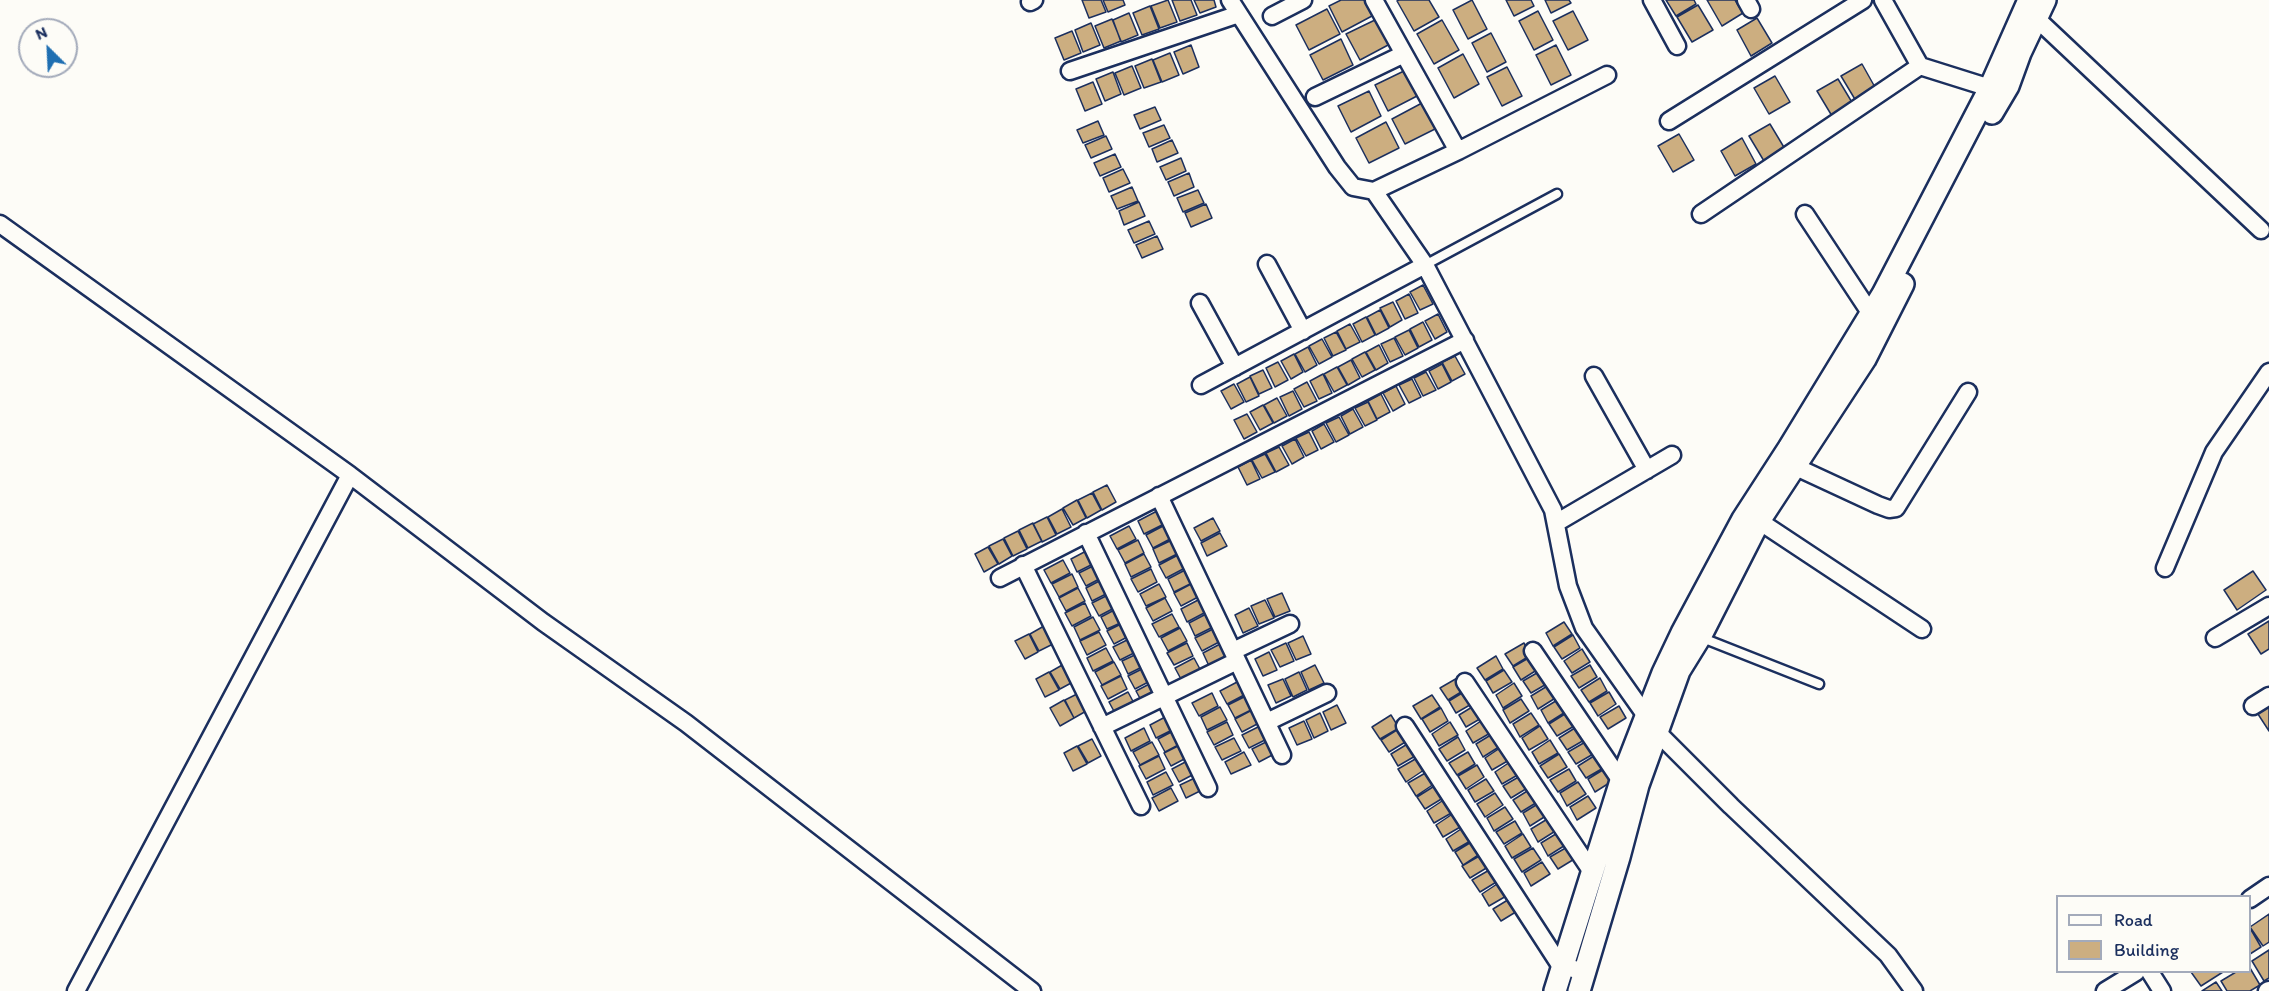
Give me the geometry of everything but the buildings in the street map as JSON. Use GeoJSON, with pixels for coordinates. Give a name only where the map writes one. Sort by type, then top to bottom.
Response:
{"type":"FeatureCollection","features":[{"type":"Feature","properties":{"kind":"street"},"geometry":{"type":"LineString","coordinates":[[1272,16],[1303,0]]}},
{"type":"Feature","properties":{"kind":"street"},"geometry":{"type":"LineString","coordinates":[[1374,0],[1458,151]]}},
{"type":"Feature","properties":{"kind":"street"},"geometry":{"type":"LineString","coordinates":[[1652,0],[1677,46]]}},
{"type":"Feature","properties":{"kind":"street"},"geometry":{"type":"LineString","coordinates":[[1669,121],[1863,0]]}},
{"type":"Feature","properties":{"kind":"street"},"geometry":{"type":"LineString","coordinates":[[1883,0],[1920,66],[1990,88]]}},
{"type":"Feature","properties":{"kind":"street"},"geometry":{"type":"LineString","coordinates":[[1405,726],[1552,953],[1562,966],[1582,982],[1648,755],[1663,673],[1743,519],[1870,314],[1990,88],[2007,67],[2037,6],[2261,230]]}},
{"type":"Feature","properties":{"kind":"street"},"geometry":{"type":"LineString","coordinates":[[1070,70],[1234,7],[1337,167],[1353,187],[1374,191],[1606,75]]}},
{"type":"Feature","properties":{"kind":"street"},"geometry":{"type":"LineString","coordinates":[[1315,97],[1404,54]]}},
{"type":"Feature","properties":{"kind":"street"},"geometry":{"type":"LineString","coordinates":[[1701,214],[1920,66]]}},
{"type":"Feature","properties":{"kind":"street"},"geometry":{"type":"LineString","coordinates":[[1555,991],[1621,781],[1700,637],[1759,521],[1865,359],[1939,211],[2008,86],[2007,67]]}},
{"type":"Feature","properties":{"kind":"street"},"geometry":{"type":"LineString","coordinates":[[1374,191],[1425,265],[1553,510],[1568,586],[1584,628],[1652,725],[1731,806],[1888,955],[1914,991]]}},
{"type":"Feature","properties":{"kind":"street"},"geometry":{"type":"LineString","coordinates":[[1805,214],[1870,314]]}},
{"type":"Feature","properties":{"kind":"street"},"geometry":{"type":"LineString","coordinates":[[0,224],[350,475],[543,622],[686,723],[1032,991]]}},
{"type":"Feature","properties":{"kind":"street"},"geometry":{"type":"LineString","coordinates":[[1267,264],[1303,332]]}},
{"type":"Feature","properties":{"kind":"street"},"geometry":{"type":"LineString","coordinates":[[1201,385],[1425,265]]}},
{"type":"Feature","properties":{"kind":"street"},"geometry":{"type":"LineString","coordinates":[[1200,303],[1235,367]]}},
{"type":"Feature","properties":{"kind":"street"},"geometry":{"type":"LineString","coordinates":[[1000,578],[1465,340]]}},
{"type":"Feature","properties":{"kind":"street"},"geometry":{"type":"LineString","coordinates":[[2165,568],[2214,452],[2269,372]]}},
{"type":"Feature","properties":{"kind":"street"},"geometry":{"type":"LineString","coordinates":[[1594,376],[1647,470]]}},
{"type":"Feature","properties":{"kind":"street"},"geometry":{"type":"LineString","coordinates":[[1796,467],[1878,505],[1888,509],[1896,508],[1968,393]]}},
{"type":"Feature","properties":{"kind":"street"},"geometry":{"type":"LineString","coordinates":[[1556,523],[1672,455]]}},
{"type":"Feature","properties":{"kind":"street"},"geometry":{"type":"LineString","coordinates":[[76,991],[350,475]]}},
{"type":"Feature","properties":{"kind":"street"},"geometry":{"type":"LineString","coordinates":[[1159,496],[1282,755]]}},
{"type":"Feature","properties":{"kind":"street"},"geometry":{"type":"LineString","coordinates":[[1759,521],[1922,629]]}},
{"type":"Feature","properties":{"kind":"street"},"geometry":{"type":"LineString","coordinates":[[1086,533],[1208,788]]}},
{"type":"Feature","properties":{"kind":"street"},"geometry":{"type":"LineString","coordinates":[[1023,565],[1141,806]]}},
{"type":"Feature","properties":{"kind":"street"},"geometry":{"type":"LineString","coordinates":[[2215,638],[2269,606]]}},
{"type":"Feature","properties":{"kind":"street"},"geometry":{"type":"LineString","coordinates":[[1102,727],[1164,697],[1290,624]]}},
{"type":"Feature","properties":{"kind":"street"},"geometry":{"type":"LineString","coordinates":[[1533,651],[1621,781]]}},
{"type":"Feature","properties":{"kind":"street"},"geometry":{"type":"LineString","coordinates":[[1465,682],[1592,872]]}},
{"type":"Feature","properties":{"kind":"street"},"geometry":{"type":"LineString","coordinates":[[1267,722],[1327,693]]}},
{"type":"Feature","properties":{"kind":"street"},"geometry":{"type":"LineString","coordinates":[[2253,706],[2269,696]]}},
{"type":"Feature","properties":{"kind":"street"},"geometry":{"type":"LineString","coordinates":[[2251,898],[2269,886]]}},
{"type":"Feature","properties":{"kind":"street"},"geometry":{"type":"LineString","coordinates":[[2106,991],[2134,973]]}},
{"type":"Feature","properties":{"kind":"street"},"geometry":{"type":"LineString","coordinates":[[2151,973],[2162,991]]}},
{"type":"Feature","properties":{"kind":"lane"},"geometry":{"type":"LineString","coordinates":[[1425,265],[1557,194]]}},
{"type":"Feature","properties":{"kind":"lane"},"geometry":{"type":"LineString","coordinates":[[1700,637],[1819,684]]}}]}
